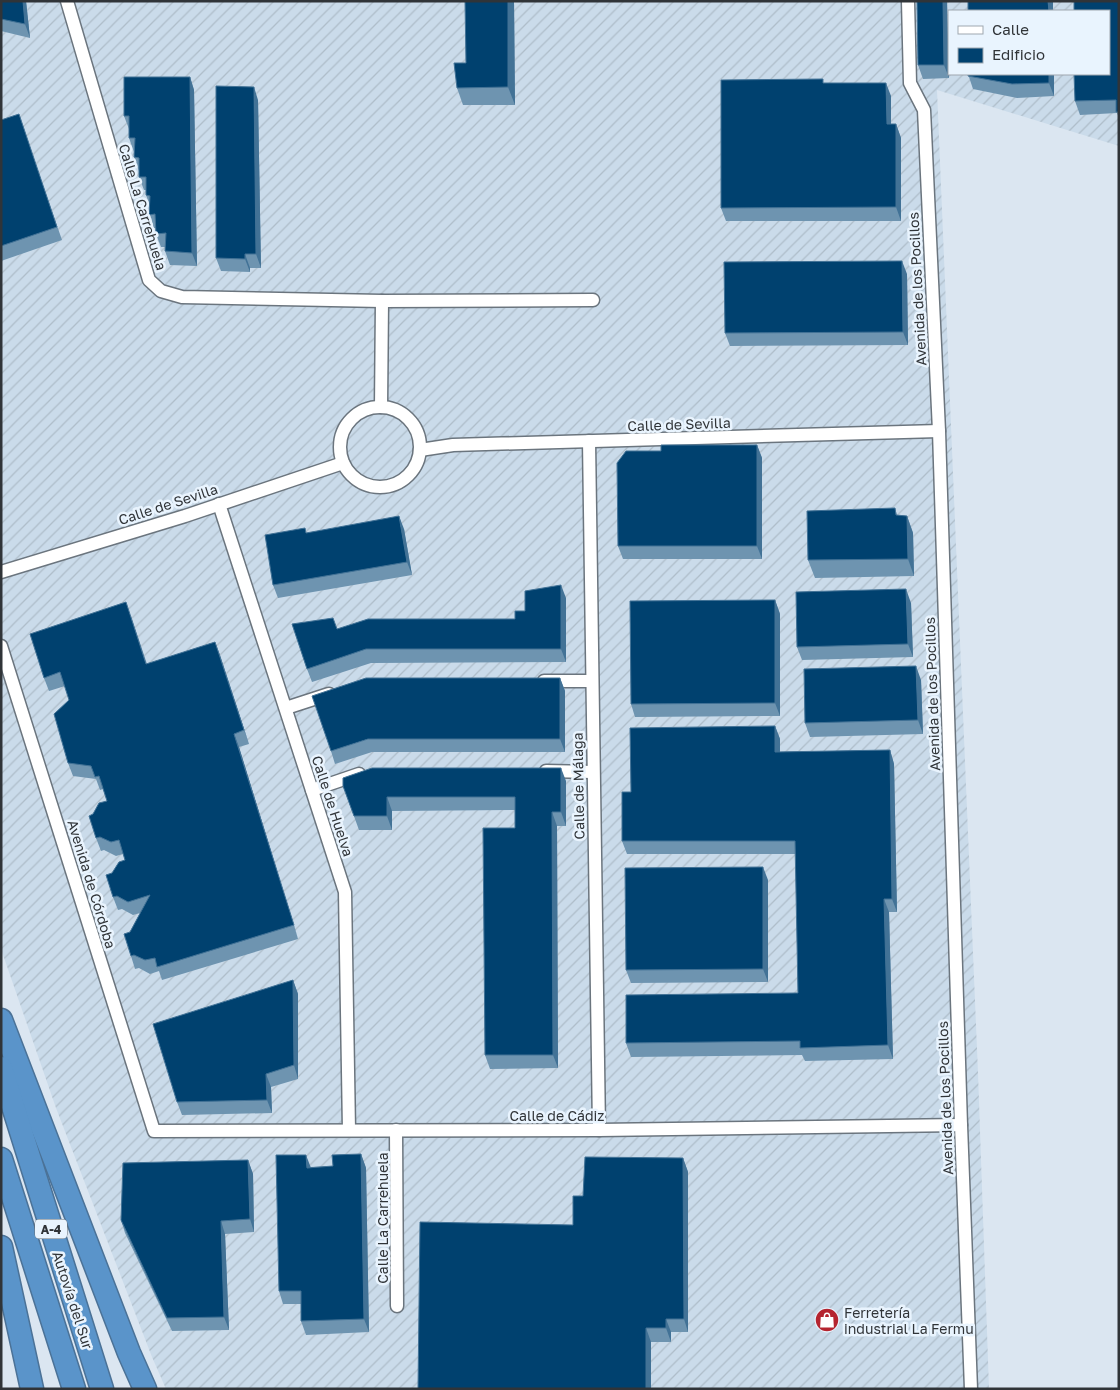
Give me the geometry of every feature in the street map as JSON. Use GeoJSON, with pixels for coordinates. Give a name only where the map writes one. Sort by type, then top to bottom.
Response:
{"type":"FeatureCollection","features":[{"type":"Feature","properties":{"kind":"highway"},"geometry":{"type":"LineString","coordinates":[[1,1020],[145,1389]]}},
{"type":"Feature","properties":{"kind":"highway","name":"Autovía del Sur"},"geometry":{"type":"LineString","coordinates":[[1,1068],[102,1389]]}},
{"type":"Feature","properties":{"kind":"highway","name":"Autovía del Sur"},"geometry":{"type":"LineString","coordinates":[[1,1159],[74,1389]]}},
{"type":"Feature","properties":{"kind":"highway"},"geometry":{"type":"LineString","coordinates":[[1,1247],[32,1389]]}},
{"type":"Feature","properties":{"kind":"street","name":"Calle La Carrehuela"},"geometry":{"type":"LineString","coordinates":[[67,1],[149,280],[161,291],[182,297],[382,301],[593,300]]}},
{"type":"Feature","properties":{"kind":"street","name":"Avenida de los Pocillos"},"geometry":{"type":"LineString","coordinates":[[908,1],[910,83],[924,110],[939,431],[971,1389]]}},
{"type":"Feature","properties":{"kind":"street"},"geometry":{"type":"LineString","coordinates":[[381,407],[382,301]]}},
{"type":"Feature","properties":{"kind":"street"},"geometry":{"type":"LineString","coordinates":[[372,407],[381,407],[396,410],[407,416],[419,437],[420,450],[417,462],[410,474],[399,482],[386,486],[373,486],[360,482],[350,474],[343,463],[340,439],[344,428],[351,418],[361,411],[372,407]]}},
{"type":"Feature","properties":{"kind":"street","name":"Calle de Sevilla"},"geometry":{"type":"LineString","coordinates":[[420,450],[452,445],[939,431]]}},
{"type":"Feature","properties":{"kind":"street","name":"Calle de Málaga"},"geometry":{"type":"LineString","coordinates":[[589,441],[599,1130]]}},
{"type":"Feature","properties":{"kind":"street","name":"Calle de Sevilla"},"geometry":{"type":"LineString","coordinates":[[1,572],[185,516],[343,463]]}},
{"type":"Feature","properties":{"kind":"street","name":"Calle de Huelva"},"geometry":{"type":"LineString","coordinates":[[219,504],[345,892],[349,1130]]}},
{"type":"Feature","properties":{"kind":"street","name":"Avenida de Córdoba"},"geometry":{"type":"LineString","coordinates":[[1,646],[154,1131]]}},
{"type":"Feature","properties":{"kind":"street"},"geometry":{"type":"LineString","coordinates":[[533,681],[592,681]]}},
{"type":"Feature","properties":{"kind":"street"},"geometry":{"type":"LineString","coordinates":[[286,708],[339,690]]}},
{"type":"Feature","properties":{"kind":"street"},"geometry":{"type":"LineString","coordinates":[[312,790],[371,770]]}},
{"type":"Feature","properties":{"kind":"street"},"geometry":{"type":"LineString","coordinates":[[535,771],[593,772]]}},
{"type":"Feature","properties":{"kind":"street","name":"Calle de Cádiz"},"geometry":{"type":"LineString","coordinates":[[154,1131],[599,1130],[961,1126]]}},
{"type":"Feature","properties":{"kind":"street","name":"Calle La Carrehuela"},"geometry":{"type":"LineString","coordinates":[[396,1130],[397,1306]]}},
{"type":"Feature","properties":{"kind":"shaded area"},"geometry":{"type":"Polygon","coordinates":[[[1,1],[1119,1],[1119,146],[937,90],[978,1073],[989,1389],[166,1389],[56,1108],[1,949],[1,1]]]}},
{"type":"Feature","properties":{"kind":"building"},"geometry":{"type":"Polygon","coordinates":[[[1,1],[23,1],[25,24],[1,19],[1,1]]]}},
{"type":"Feature","properties":{"kind":"building"},"geometry":{"type":"Polygon","coordinates":[[[465,1],[508,1],[508,87],[457,88],[454,63],[466,63],[465,1]]]}},
{"type":"Feature","properties":{"kind":"building"},"geometry":{"type":"Polygon","coordinates":[[[917,1],[943,1],[944,65],[918,65],[917,1]]]}},
{"type":"Feature","properties":{"kind":"building"},"geometry":{"type":"Polygon","coordinates":[[[968,1],[1048,1],[1049,10],[968,10],[968,1]]]}},
{"type":"Feature","properties":{"kind":"building"},"geometry":{"type":"Polygon","coordinates":[[[1074,1],[1119,1],[1119,112],[1116,112],[1116,100],[1075,101],[1074,75],[1110,75],[1110,10],[1074,10],[1074,1]]]}},
{"type":"Feature","properties":{"kind":"building"},"geometry":{"type":"Polygon","coordinates":[[[1049,75],[1049,83],[1012,84],[968,76],[1049,75]]]}},
{"type":"Feature","properties":{"kind":"building"},"geometry":{"type":"Polygon","coordinates":[[[124,77],[190,77],[192,253],[165,251],[166,233],[156,234],[155,214],[149,215],[150,196],[146,195],[146,177],[139,177],[139,158],[134,157],[135,138],[129,138],[129,116],[124,116],[124,77]]]}},
{"type":"Feature","properties":{"kind":"building"},"geometry":{"type":"Polygon","coordinates":[[[823,79],[823,83],[886,83],[887,124],[896,124],[896,207],[721,208],[721,80],[823,79]]]}},
{"type":"Feature","properties":{"kind":"building"},"geometry":{"type":"Polygon","coordinates":[[[216,86],[254,87],[256,254],[245,254],[245,259],[216,258],[216,86]]]}},
{"type":"Feature","properties":{"kind":"building"},"geometry":{"type":"Polygon","coordinates":[[[19,114],[57,227],[1,246],[1,120],[19,114]]]}},
{"type":"Feature","properties":{"kind":"building"},"geometry":{"type":"Polygon","coordinates":[[[902,261],[903,332],[725,333],[724,262],[902,261]]]}},
{"type":"Feature","properties":{"kind":"building"},"geometry":{"type":"Polygon","coordinates":[[[661,445],[757,445],[757,546],[618,546],[617,463],[626,451],[661,451],[661,445]]]}},
{"type":"Feature","properties":{"kind":"building"},"geometry":{"type":"Polygon","coordinates":[[[895,508],[896,515],[907,516],[908,559],[808,560],[807,511],[895,508]]]}},
{"type":"Feature","properties":{"kind":"building"},"geometry":{"type":"Polygon","coordinates":[[[399,516],[407,562],[273,585],[265,535],[305,528],[306,533],[399,516]]]}},
{"type":"Feature","properties":{"kind":"building"},"geometry":{"type":"Polygon","coordinates":[[[561,585],[561,649],[366,649],[307,669],[292,624],[333,618],[337,629],[368,619],[515,619],[515,611],[525,611],[525,591],[561,585]]]}},
{"type":"Feature","properties":{"kind":"building"},"geometry":{"type":"Polygon","coordinates":[[[906,589],[908,644],[797,647],[796,592],[906,589]]]}},
{"type":"Feature","properties":{"kind":"building"},"geometry":{"type":"Polygon","coordinates":[[[775,600],[775,703],[631,704],[630,601],[775,600]]]}},
{"type":"Feature","properties":{"kind":"building"},"geometry":{"type":"Polygon","coordinates":[[[126,602],[146,664],[215,642],[244,730],[234,734],[294,925],[157,967],[155,958],[145,960],[134,955],[131,956],[124,934],[130,932],[150,895],[128,902],[117,896],[113,897],[106,875],[112,873],[119,862],[125,860],[119,840],[111,842],[100,837],[96,838],[89,816],[93,814],[99,803],[107,801],[99,776],[95,777],[91,766],[68,763],[54,714],[69,700],[60,672],[44,678],[30,634],[126,602]]]}},
{"type":"Feature","properties":{"kind":"building"},"geometry":{"type":"Polygon","coordinates":[[[916,666],[918,720],[805,723],[804,669],[916,666]]]}},
{"type":"Feature","properties":{"kind":"building"},"geometry":{"type":"Polygon","coordinates":[[[366,678],[560,678],[560,739],[368,739],[331,751],[312,696],[366,678]]]}},
{"type":"Feature","properties":{"kind":"building"},"geometry":{"type":"Polygon","coordinates":[[[775,726],[775,752],[890,750],[892,899],[884,899],[888,1045],[800,1048],[800,1041],[626,1043],[626,995],[798,993],[795,841],[622,841],[622,792],[631,792],[630,728],[775,726]]]}},
{"type":"Feature","properties":{"kind":"building"},"geometry":{"type":"Polygon","coordinates":[[[372,768],[561,768],[561,812],[552,812],[553,1055],[485,1055],[483,828],[515,828],[515,797],[387,797],[387,816],[354,816],[343,786],[343,778],[372,768]]]}},
{"type":"Feature","properties":{"kind":"building"},"geometry":{"type":"Polygon","coordinates":[[[763,867],[763,969],[626,970],[625,868],[763,867]]]}},
{"type":"Feature","properties":{"kind":"building"},"geometry":{"type":"Polygon","coordinates":[[[293,980],[294,1065],[266,1074],[267,1100],[177,1102],[153,1024],[293,980]]]}},
{"type":"Feature","properties":{"kind":"building"},"geometry":{"type":"Polygon","coordinates":[[[361,1154],[364,1319],[301,1321],[301,1291],[279,1291],[276,1155],[306,1155],[307,1168],[333,1166],[332,1155],[361,1154]]]}},
{"type":"Feature","properties":{"kind":"building"},"geometry":{"type":"Polygon","coordinates":[[[585,1157],[683,1158],[684,1319],[666,1319],[666,1328],[646,1328],[646,1389],[418,1389],[420,1222],[573,1225],[573,1196],[583,1196],[585,1157]]]}},
{"type":"Feature","properties":{"kind":"building"},"geometry":{"type":"Polygon","coordinates":[[[248,1160],[250,1219],[221,1221],[224,1317],[167,1318],[121,1220],[123,1163],[248,1160]]]}},
{"type":"Feature","properties":{"kind":"place","name":"Ferretería industrial La Fermu"},"geometry":{"type":"Point","coordinates":[827,1320]}}]}
